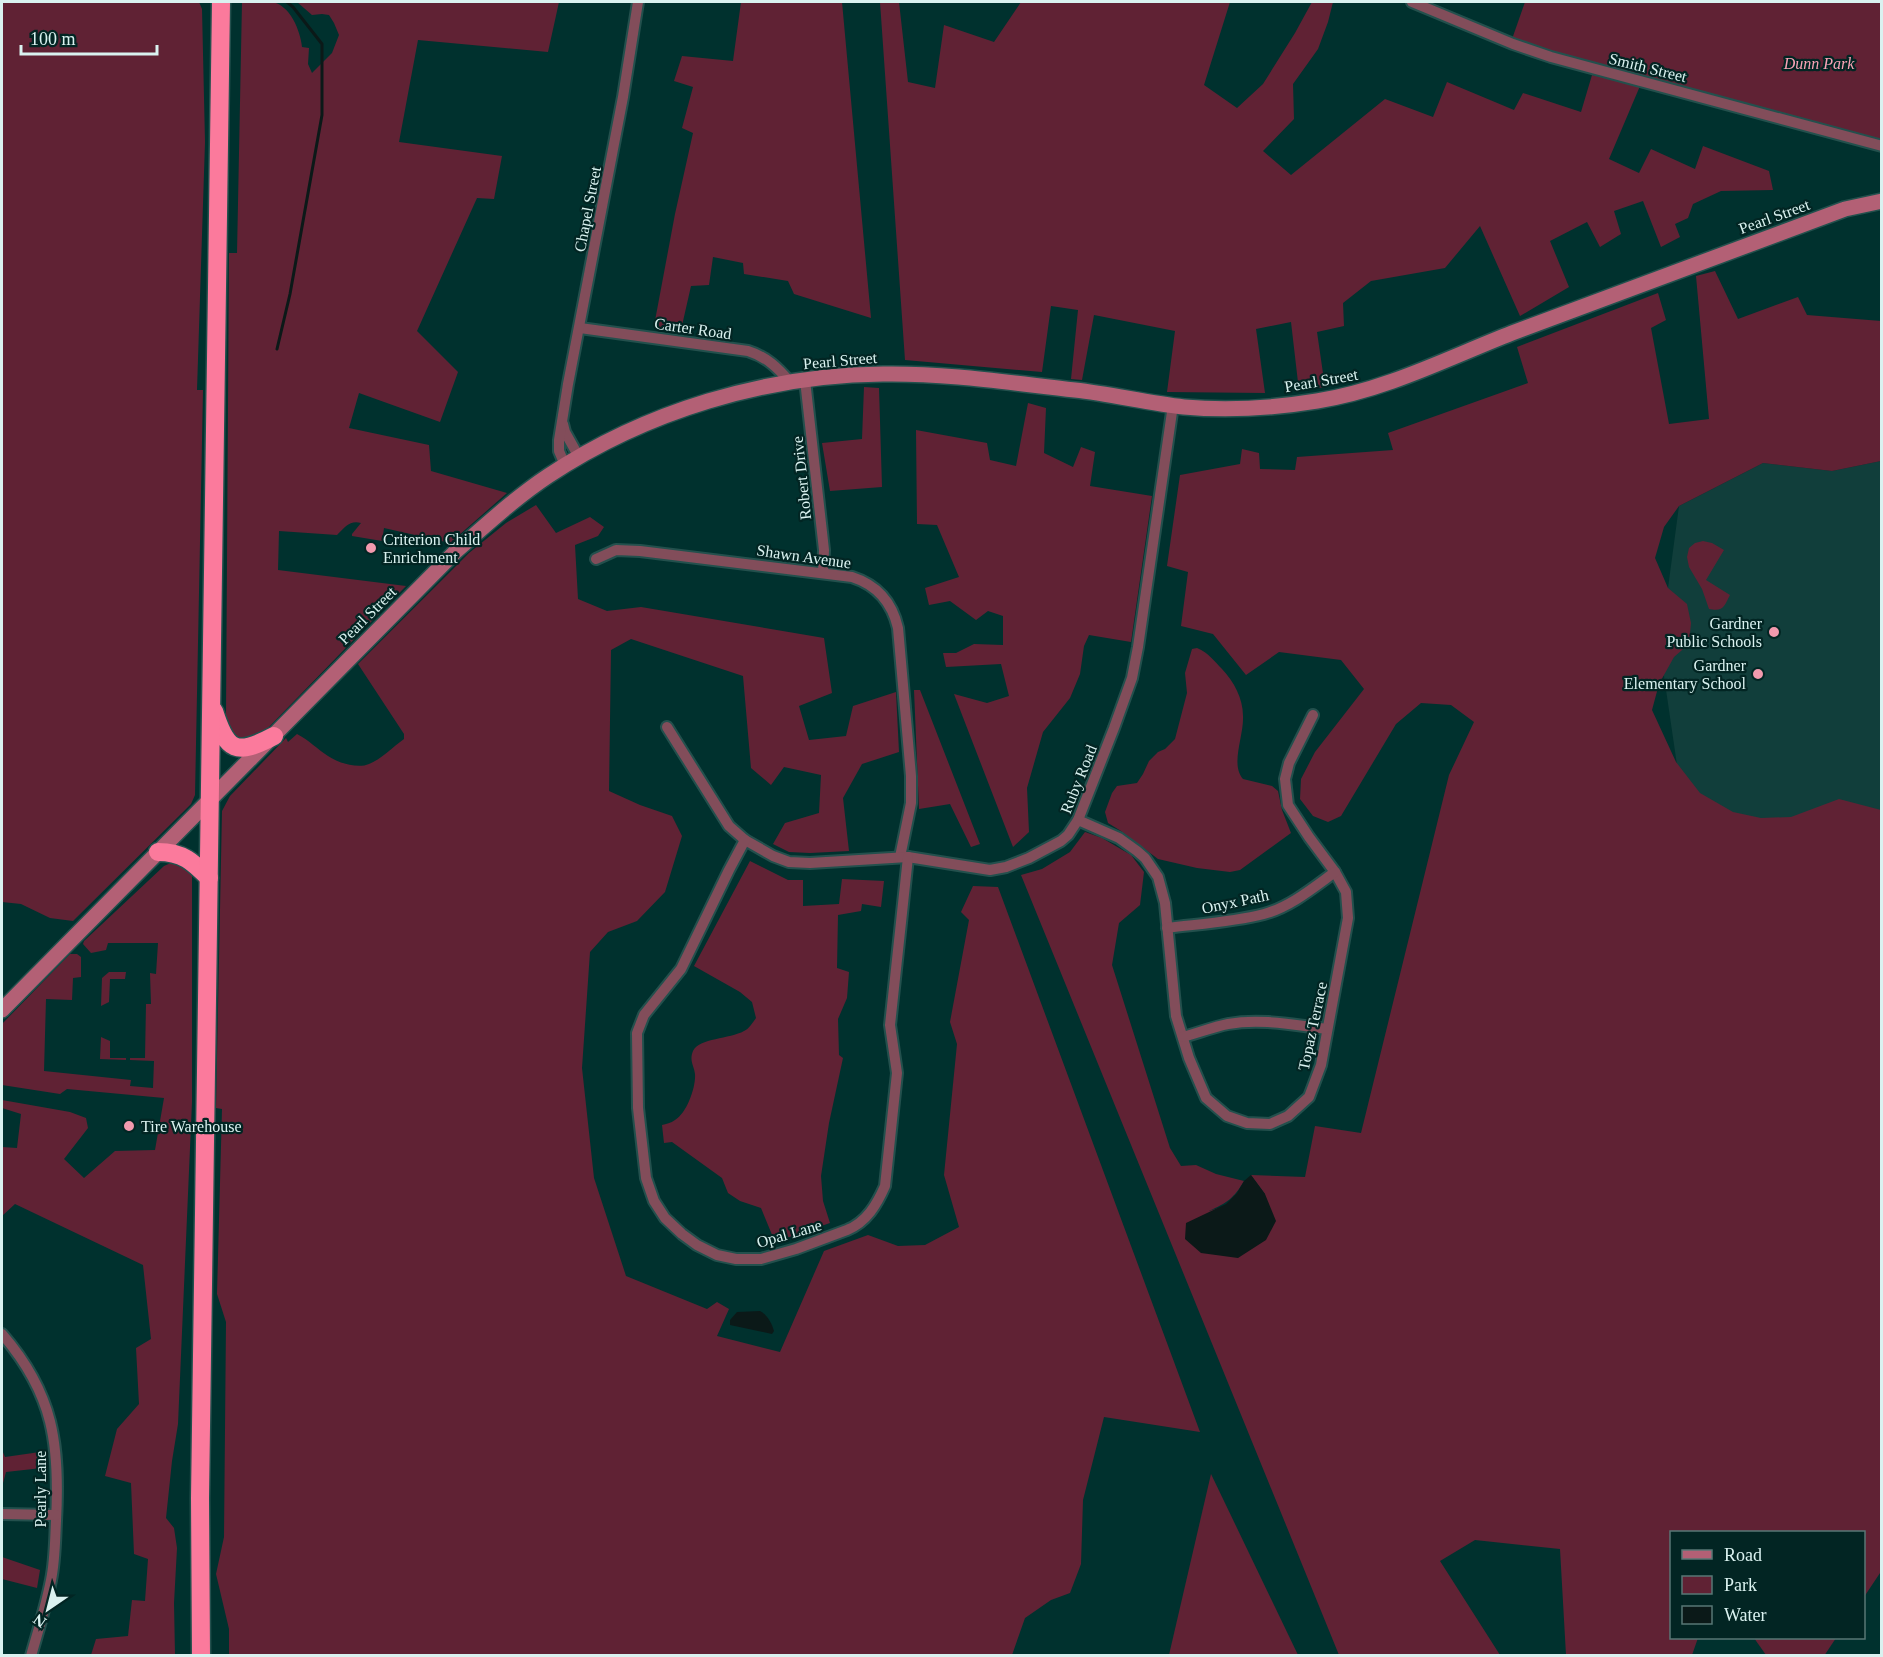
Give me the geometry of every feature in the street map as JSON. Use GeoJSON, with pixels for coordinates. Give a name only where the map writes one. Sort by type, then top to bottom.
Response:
{"type":"FeatureCollection","features":[{"type":"Feature","properties":{"kind":"highway"},"geometry":{"type":"LineString","coordinates":[[201,1656],[201,1497],[221,2]]}},
{"type":"Feature","properties":{"kind":"highway"},"geometry":{"type":"LineString","coordinates":[[211,700],[222,731],[227,741],[233,746],[248,748],[274,735]]}},
{"type":"Feature","properties":{"kind":"highway"},"geometry":{"type":"LineString","coordinates":[[158,852],[190,860],[209,879]]}},
{"type":"Feature","properties":{"kind":"main road","name":"Pearl Street"},"geometry":{"type":"LineString","coordinates":[[2,1010],[456,551],[514,501],[565,465],[628,432],[686,409],[734,394],[798,381],[862,374],[932,375],[1082,391],[1173,405],[1216,408],[1318,401],[1365,391],[1544,321],[1845,209],[1881,201]]}},
{"type":"Feature","properties":{"kind":"street","name":"Chapel Street"},"geometry":{"type":"LineString","coordinates":[[565,465],[559,451],[563,421],[623,97],[638,2]]}},
{"type":"Feature","properties":{"kind":"street","name":"Smith Street"},"geometry":{"type":"LineString","coordinates":[[1412,2],[1513,44],[1551,57],[1881,146]]}},
{"type":"Feature","properties":{"kind":"street","name":"Carter Road"},"geometry":{"type":"LineString","coordinates":[[580,328],[748,351],[767,359],[798,381]]}},
{"type":"Feature","properties":{"kind":"street","name":"Robert Drive"},"geometry":{"type":"LineString","coordinates":[[798,381],[824,550],[823,572]]}},
{"type":"Feature","properties":{"kind":"street","name":"Ruby Road"},"geometry":{"type":"LineString","coordinates":[[667,727],[736,834],[773,856],[789,862],[810,863],[904,857],[982,870],[997,869],[1017,863],[1053,846],[1068,835],[1078,820],[1114,730],[1134,669],[1173,405]]}},
{"type":"Feature","properties":{"kind":"street"},"geometry":{"type":"LineString","coordinates":[[563,421],[565,432],[579,457]]}},
{"type":"Feature","properties":{"kind":"street","name":"Shawn Avenue"},"geometry":{"type":"LineString","coordinates":[[596,559],[616,550],[628,550],[823,572],[852,577],[871,585],[886,599],[896,617],[898,628],[910,776],[910,810],[904,857]]}},
{"type":"Feature","properties":{"kind":"street","name":"Topaz Terrace"},"geometry":{"type":"LineString","coordinates":[[1078,820],[1119,838],[1145,858],[1158,877],[1165,903],[1176,1016],[1206,1098],[1227,1116],[1247,1123],[1270,1124],[1288,1116],[1309,1097],[1321,1065],[1348,918],[1346,892],[1335,872],[1288,805],[1285,779],[1289,764],[1312,716]]}},
{"type":"Feature","properties":{"kind":"street","name":"Opal Lane"},"geometry":{"type":"LineString","coordinates":[[745,840],[681,969],[644,1015],[637,1033],[638,1108],[646,1178],[654,1202],[665,1218],[690,1240],[717,1255],[736,1259],[761,1259],[853,1228],[867,1217],[878,1202],[885,1186],[897,1072],[890,1025],[904,857]]}},
{"type":"Feature","properties":{"kind":"street","name":"Onyx Path"},"geometry":{"type":"LineString","coordinates":[[1167,928],[1265,914],[1299,898],[1335,872]]}},
{"type":"Feature","properties":{"kind":"street"},"geometry":{"type":"LineString","coordinates":[[1183,1038],[1223,1025],[1244,1022],[1327,1029]]}},
{"type":"Feature","properties":{"kind":"street","name":"Pearly Lane"},"geometry":{"type":"LineString","coordinates":[[2,1334],[28,1368],[43,1400],[51,1425],[57,1460],[52,1577],[31,1656]]}},
{"type":"Feature","properties":{"kind":"street"},"geometry":{"type":"LineString","coordinates":[[2,1514],[56,1515]]}},
{"type":"Feature","properties":{"kind":"shaded area","name":"Gardner Public Schools"},"geometry":{"type":"Polygon","coordinates":[[[1881,461],[1881,866],[1682,799],[1664,676],[1668,588],[1679,506],[1763,463],[1832,471],[1881,461]]]}},
{"type":"Feature","properties":{"kind":"green space"},"geometry":{"type":"Polygon","coordinates":[[[268,1],[278,4],[289,13],[299,33],[302,47],[309,48],[308,64],[312,73],[332,53],[339,35],[329,15],[312,15],[297,2],[559,2],[548,52],[418,40],[399,142],[502,156],[494,199],[477,198],[417,331],[458,372],[440,422],[359,393],[349,428],[429,445],[431,471],[507,493],[450,543],[384,528],[382,541],[352,536],[361,523],[357,522],[348,525],[337,535],[279,531],[278,570],[406,586],[265,731],[244,743],[226,729],[229,253],[237,253],[242,2],[268,1]]]}},
{"type":"Feature","properties":{"kind":"green space"},"geometry":{"type":"Polygon","coordinates":[[[2,2],[199,2],[202,9],[205,142],[197,390],[203,390],[195,795],[191,804],[73,921],[50,918],[21,904],[2,902],[2,2]]]}},
{"type":"Feature","properties":{"kind":"green space"},"geometry":{"type":"Polygon","coordinates":[[[741,2],[842,2],[871,318],[794,294],[788,281],[744,274],[743,263],[713,257],[709,285],[691,286],[681,330],[654,326],[693,133],[682,128],[693,87],[674,81],[682,56],[733,61],[741,2]]]}},
{"type":"Feature","properties":{"kind":"green space"},"geometry":{"type":"Polygon","coordinates":[[[880,2],[899,2],[908,82],[935,88],[944,25],[994,42],[1021,2],[1230,2],[1204,85],[1237,108],[1263,84],[1312,2],[1333,2],[1318,49],[1293,84],[1294,119],[1263,151],[1291,175],[1385,99],[1433,117],[1447,82],[1514,110],[1523,93],[1581,112],[1592,75],[1640,86],[1609,159],[1639,173],[1651,149],[1695,169],[1703,146],[1769,171],[1773,190],[1721,191],[1693,204],[1688,218],[1675,224],[1680,237],[1661,247],[1643,201],[1614,211],[1621,234],[1600,247],[1587,222],[1550,241],[1569,287],[1520,316],[1480,226],[1445,268],[1371,281],[1343,303],[1344,326],[1317,332],[1325,387],[1299,391],[1291,322],[1256,329],[1265,393],[1167,392],[1175,331],[1094,315],[1082,380],[1071,379],[1078,310],[1051,306],[1042,372],[905,360],[880,2]]]}},
{"type":"Feature","properties":{"kind":"green space","name":"Dunn Park"},"geometry":{"type":"Polygon","coordinates":[[[1525,2],[1881,2],[1881,143],[1511,42],[1525,2]]]}},
{"type":"Feature","properties":{"kind":"green space"},"geometry":{"type":"Polygon","coordinates":[[[1715,271],[1738,319],[1798,297],[1807,315],[1881,321],[1881,461],[1832,471],[1763,463],[1679,506],[1664,527],[1655,558],[1668,588],[1687,604],[1691,623],[1689,644],[1674,657],[1659,684],[1652,710],[1676,762],[1700,793],[1733,812],[1761,818],[1791,817],[1839,799],[1881,810],[1882,1570],[1865,1596],[1865,1531],[1670,1531],[1670,1639],[1698,1639],[1692,1655],[1566,1655],[1560,1549],[1475,1540],[1440,1561],[1500,1655],[1339,1655],[1021,875],[1042,869],[1070,852],[1085,832],[1102,838],[1131,855],[1144,872],[1140,905],[1119,923],[1112,965],[1170,1148],[1181,1166],[1196,1165],[1216,1174],[1244,1181],[1230,1199],[1209,1211],[1265,1194],[1251,1175],[1305,1177],[1315,1126],[1361,1133],[1449,775],[1474,722],[1451,705],[1421,703],[1396,724],[1341,816],[1328,822],[1313,816],[1300,799],[1301,779],[1315,752],[1364,689],[1341,660],[1279,652],[1246,675],[1213,634],[1181,626],[1188,572],[1167,566],[1180,475],[1240,464],[1242,449],[1259,453],[1260,469],[1295,470],[1297,457],[1393,450],[1388,433],[1528,383],[1517,347],[1658,293],[1666,320],[1651,328],[1669,424],[1709,419],[1696,276],[1715,271]]]}},
{"type":"Feature","properties":{"kind":"green space"},"geometry":{"type":"Polygon","coordinates":[[[864,387],[879,388],[882,487],[830,491],[822,443],[862,439],[864,387]]]}},
{"type":"Feature","properties":{"kind":"green space"},"geometry":{"type":"Polygon","coordinates":[[[1028,403],[1046,408],[1044,453],[1073,467],[1081,447],[1095,452],[1090,486],[1152,496],[1131,642],[1089,635],[1084,646],[1080,674],[1070,698],[1043,732],[1027,788],[1029,832],[1013,847],[954,694],[987,703],[1009,696],[1001,664],[946,667],[943,653],[956,653],[974,644],[1003,645],[1003,616],[988,611],[976,620],[950,601],[929,605],[925,588],[959,577],[937,525],[917,524],[916,430],[987,443],[990,460],[1016,466],[1028,403]]]}},
{"type":"Feature","properties":{"kind":"green space"},"geometry":{"type":"Polygon","coordinates":[[[536,505],[556,533],[590,517],[604,527],[598,536],[575,545],[578,599],[607,611],[641,607],[824,638],[832,693],[799,706],[809,740],[846,736],[853,706],[896,692],[899,752],[862,764],[843,798],[849,851],[789,852],[773,844],[785,823],[819,813],[821,775],[784,767],[771,785],[751,768],[743,676],[631,639],[611,650],[609,791],[672,816],[682,836],[665,892],[637,921],[608,932],[590,952],[582,1068],[594,1178],[626,1276],[707,1309],[717,1302],[729,1309],[717,1336],[780,1352],[824,1251],[868,1235],[898,1246],[925,1245],[959,1227],[944,1175],[957,1044],[950,1022],[969,920],[961,912],[973,886],[998,887],[1200,1432],[1104,1417],[1083,1500],[1081,1564],[1070,1593],[1051,1600],[1025,1618],[1012,1655],[229,1655],[229,1629],[216,1574],[224,1537],[226,1322],[217,1294],[222,1109],[216,1108],[222,811],[230,796],[286,738],[288,742],[297,734],[332,759],[359,766],[378,759],[404,739],[404,734],[358,664],[469,553],[506,523],[536,505]]]}},
{"type":"Feature","properties":{"kind":"green space"},"geometry":{"type":"Polygon","coordinates":[[[1703,541],[1724,550],[1706,580],[1730,595],[1725,605],[1718,610],[1709,609],[1702,589],[1689,567],[1687,557],[1689,548],[1703,541]]]}},
{"type":"Feature","properties":{"kind":"green space"},"geometry":{"type":"Polygon","coordinates":[[[1197,648],[1222,669],[1240,697],[1243,724],[1238,758],[1239,773],[1243,779],[1272,786],[1278,791],[1291,833],[1240,870],[1230,872],[1197,868],[1158,859],[1108,823],[1105,812],[1117,786],[1137,783],[1149,761],[1175,739],[1187,693],[1185,673],[1192,649],[1197,648]]]}},
{"type":"Feature","properties":{"kind":"green space"},"geometry":{"type":"Polygon","coordinates":[[[914,690],[920,690],[980,844],[971,847],[950,804],[919,809],[914,690]]]}},
{"type":"Feature","properties":{"kind":"green space"},"geometry":{"type":"Polygon","coordinates":[[[750,861],[788,880],[803,880],[803,906],[839,904],[842,879],[884,881],[881,907],[862,904],[861,911],[838,915],[837,968],[849,972],[847,998],[838,1019],[839,1055],[843,1058],[829,1123],[821,1176],[823,1201],[830,1223],[775,1242],[761,1208],[740,1201],[728,1193],[722,1178],[672,1142],[664,1143],[662,1125],[679,1117],[690,1099],[695,1079],[691,1058],[696,1047],[708,1041],[738,1034],[749,1027],[756,1018],[752,1002],[740,992],[694,966],[750,861]]]}},
{"type":"Feature","properties":{"kind":"green space"},"geometry":{"type":"Polygon","coordinates":[[[173,862],[191,870],[192,874],[192,1102],[178,1424],[166,1518],[174,1528],[177,1548],[174,1603],[175,1655],[91,1655],[96,1639],[128,1636],[132,1600],[145,1601],[148,1559],[134,1554],[131,1483],[105,1476],[117,1429],[139,1404],[136,1348],[151,1339],[143,1265],[15,1204],[2,1216],[2,1147],[17,1148],[21,1114],[2,1108],[2,1100],[70,1112],[86,1118],[88,1128],[64,1159],[84,1178],[115,1151],[155,1150],[164,1098],[67,1089],[60,1094],[2,1085],[2,1024],[70,954],[77,954],[81,957],[81,977],[73,978],[72,1000],[46,999],[44,1071],[131,1080],[130,1086],[153,1088],[154,1061],[130,1060],[130,1058],[145,1058],[146,1004],[151,1004],[150,973],[156,974],[158,943],[108,943],[106,950],[91,953],[83,944],[164,866],[173,862]]]}},
{"type":"Feature","properties":{"kind":"green space"},"geometry":{"type":"Polygon","coordinates":[[[109,972],[126,972],[125,979],[110,979],[109,1002],[101,1006],[102,978],[109,972]]]}},
{"type":"Feature","properties":{"kind":"green space"},"geometry":{"type":"Polygon","coordinates":[[[101,1037],[110,1041],[110,1058],[126,1058],[126,1060],[100,1059],[101,1037]]]}},
{"type":"Feature","properties":{"kind":"green space"},"geometry":{"type":"Polygon","coordinates":[[[2,1450],[5,1457],[40,1452],[42,1468],[6,1472],[3,1483],[2,1450]]]}},
{"type":"Feature","properties":{"kind":"green space"},"geometry":{"type":"Polygon","coordinates":[[[1211,1474],[1298,1655],[1169,1655],[1211,1474]]]}},
{"type":"Feature","properties":{"kind":"green space"},"geometry":{"type":"Polygon","coordinates":[[[2,1557],[40,1570],[37,1588],[2,1579],[2,1557]]]}},
{"type":"Feature","properties":{"kind":"green space"},"geometry":{"type":"Polygon","coordinates":[[[1755,1639],[1835,1639],[1824,1656],[1766,1655],[1755,1639]]]}},
{"type":"Feature","properties":{"kind":"water"},"geometry":{"type":"Polygon","coordinates":[[[1251,1175],[1265,1194],[1276,1221],[1266,1240],[1238,1258],[1201,1253],[1185,1239],[1186,1223],[1226,1204],[1251,1175]]]}},
{"type":"Feature","properties":{"kind":"water"},"geometry":{"type":"Polygon","coordinates":[[[760,1311],[771,1323],[774,1331],[772,1334],[730,1325],[730,1320],[737,1312],[760,1311]]]}},
{"type":"Feature","properties":{"kind":"waterway"},"geometry":{"type":"LineString","coordinates":[[277,349],[290,294],[322,115],[322,44],[287,2]]}},
{"type":"Feature","properties":{"kind":"place","name":"Criterion Child Enrichment"},"geometry":{"type":"Point","coordinates":[371,548]}},
{"type":"Feature","properties":{"kind":"place","name":"Gardner Public Schools"},"geometry":{"type":"Point","coordinates":[1774,632]}},
{"type":"Feature","properties":{"kind":"place","name":"Gardner Elementary School"},"geometry":{"type":"Point","coordinates":[1758,674]}},
{"type":"Feature","properties":{"kind":"place","name":"Tire Warehouse"},"geometry":{"type":"Point","coordinates":[129,1126]}}]}
